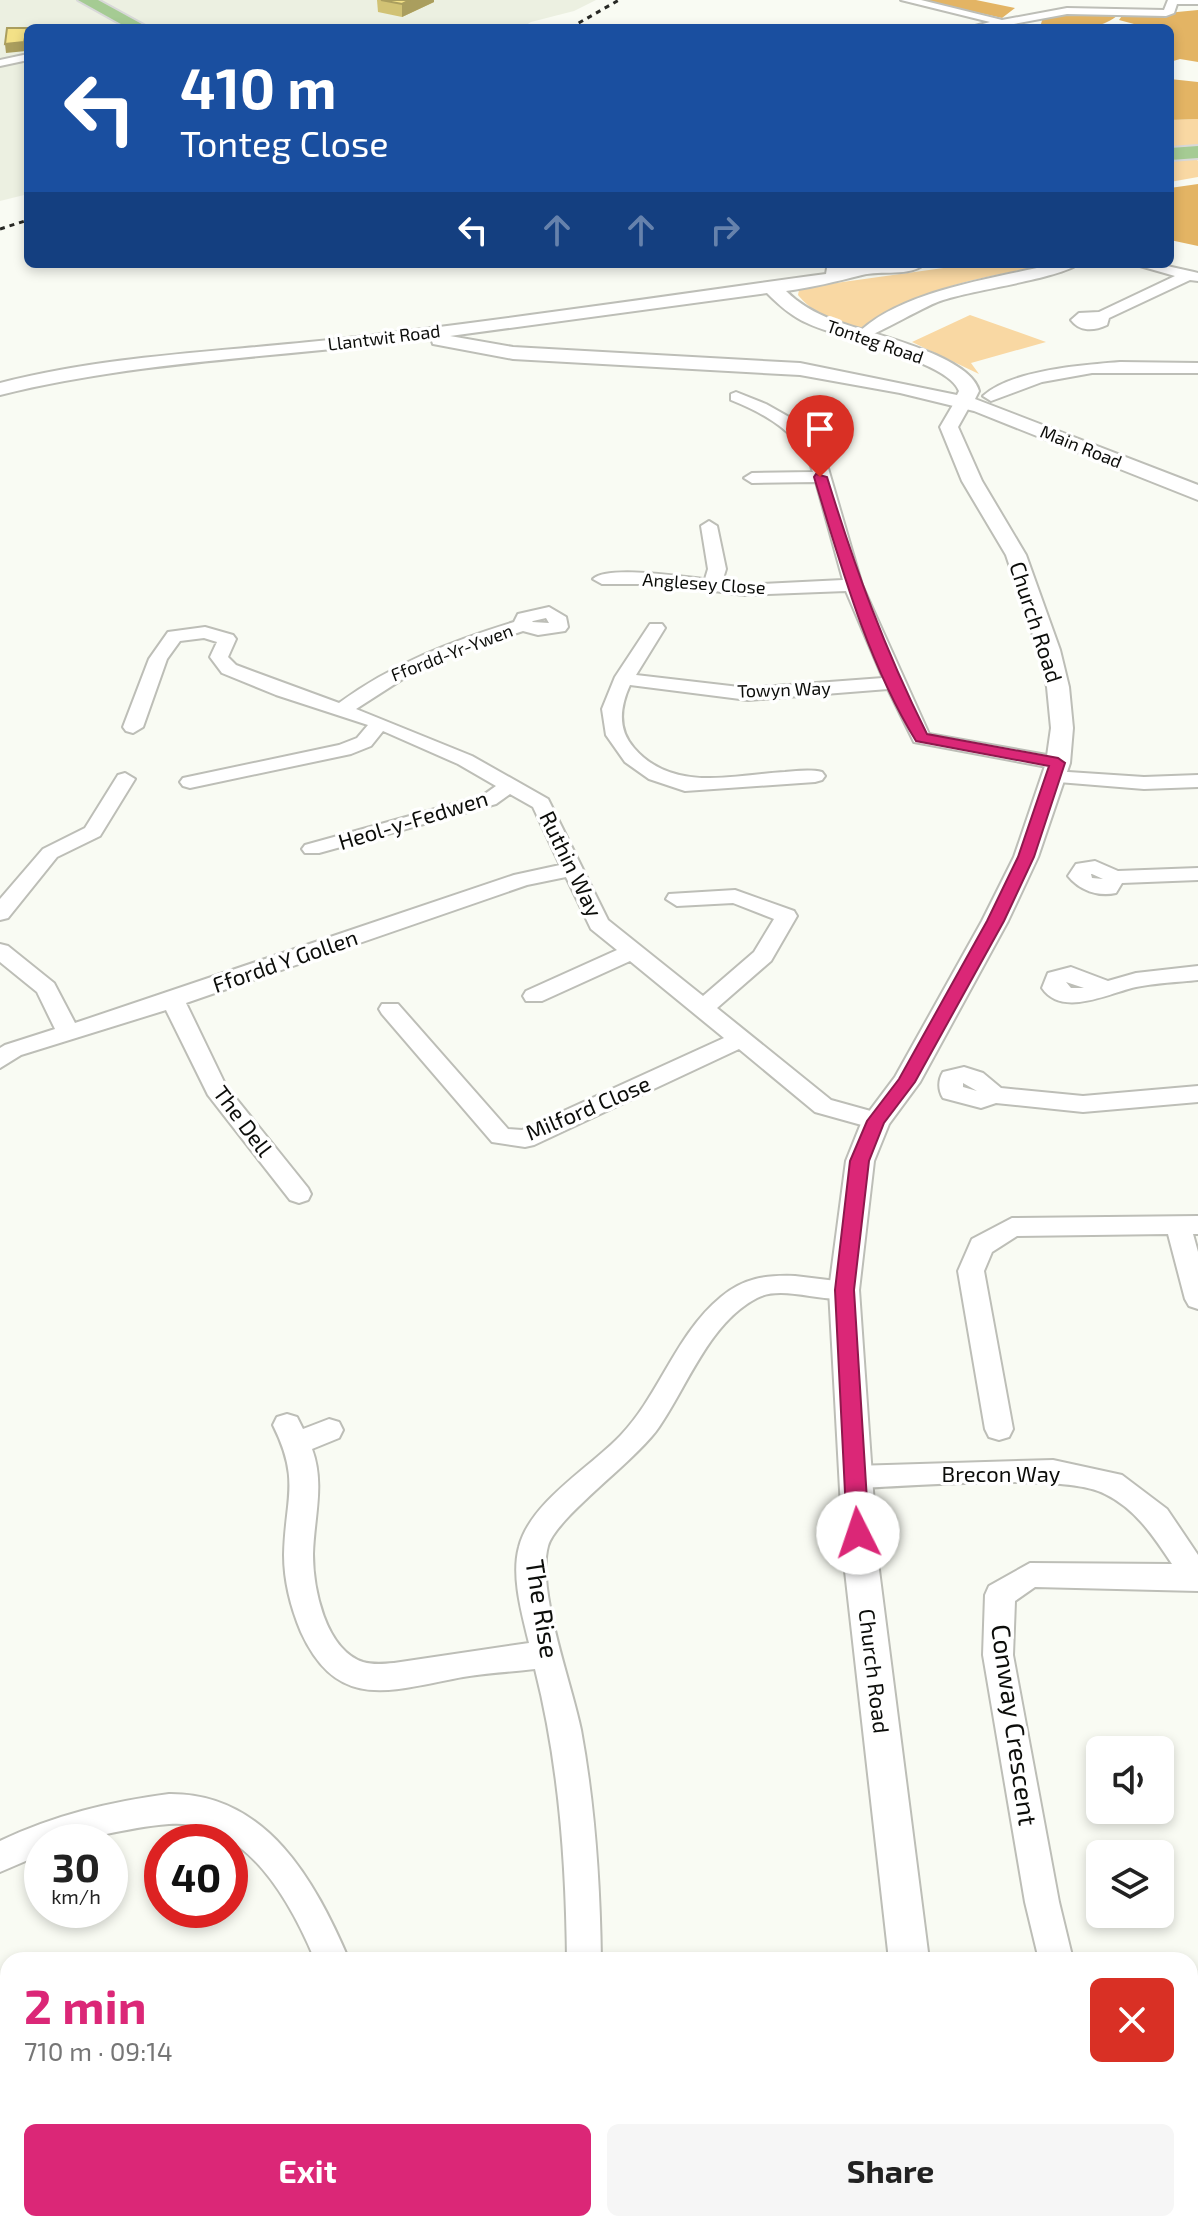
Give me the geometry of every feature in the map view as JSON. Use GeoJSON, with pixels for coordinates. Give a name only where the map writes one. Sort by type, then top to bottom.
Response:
{"type":"FeatureCollection","features":[{"type":"Feature","properties":{"kind":"main road"},"geometry":{"type":"LineString","coordinates":[[86,0],[133,24]]}},
{"type":"Feature","properties":{"kind":"main road"},"geometry":{"type":"LineString","coordinates":[[1174,154],[1198,152]]}},
{"type":"Feature","properties":{"kind":"main road","name":"Llantwit Road"},"geometry":{"type":"LineString","coordinates":[[0,389],[54,375],[137,362],[329,346],[832,279],[853,272],[884,268]]}},
{"type":"Feature","properties":{"kind":"main road","name":"Tonteg Road"},"geometry":{"type":"LineString","coordinates":[[769,285],[810,320],[898,347],[953,373],[967,383],[969,391],[963,402]]}},
{"type":"Feature","properties":{"kind":"main road","name":"Main Road"},"geometry":{"type":"LineString","coordinates":[[432,332],[442,341],[513,353],[800,369],[963,402],[1198,493]]}},
{"type":"Feature","properties":{"kind":"street"},"geometry":{"type":"LineString","coordinates":[[906,0],[997,20]]}},
{"type":"Feature","properties":{"kind":"street"},"geometry":{"type":"LineString","coordinates":[[996,24],[1067,11],[1166,13],[1170,11],[1173,1],[1198,1]]}},
{"type":"Feature","properties":{"kind":"street"},"geometry":{"type":"LineString","coordinates":[[0,63],[24,58]]}},
{"type":"Feature","properties":{"kind":"street"},"geometry":{"type":"LineString","coordinates":[[862,336],[902,311],[937,297],[1055,268]]}},
{"type":"Feature","properties":{"kind":"street"},"geometry":{"type":"LineString","coordinates":[[1157,268],[1194,277]]}},
{"type":"Feature","properties":{"kind":"street"},"geometry":{"type":"LineString","coordinates":[[1101,316],[1194,277]]}},
{"type":"Feature","properties":{"kind":"street"},"geometry":{"type":"LineString","coordinates":[[991,396],[1019,384],[1082,372],[1117,368],[1198,368]]}},
{"type":"Feature","properties":{"kind":"street"},"geometry":{"type":"LineString","coordinates":[[736,397],[783,420],[815,451],[853,585],[921,738],[1055,770],[1144,783],[1198,781]]}},
{"type":"Feature","properties":{"kind":"street","name":"Church Road"},"geometry":{"type":"LineString","coordinates":[[908,1952],[861,1562],[854,1477],[844,1290],[860,1161],[876,1121],[906,1082],[995,921],[1026,857],[1055,770],[1062,728],[1058,687],[1049,650],[1016,555],[972,481],[949,427],[963,402]]}},
{"type":"Feature","properties":{"kind":"street"},"geometry":{"type":"LineString","coordinates":[[752,478],[820,477]]}},
{"type":"Feature","properties":{"kind":"street"},"geometry":{"type":"LineString","coordinates":[[709,526],[717,569],[712,585]]}},
{"type":"Feature","properties":{"kind":"street","name":"Anglesey Close"},"geometry":{"type":"LineString","coordinates":[[602,579],[662,579],[744,590],[853,585]]}},
{"type":"Feature","properties":{"kind":"street","name":"Ffordd-Yr-Ywen"},"geometry":{"type":"LineString","coordinates":[[342,710],[373,684],[398,670],[523,625]]}},
{"type":"Feature","properties":{"kind":"street"},"geometry":{"type":"LineString","coordinates":[[656,628],[625,679],[612,708],[619,741],[630,757],[649,770],[681,784],[815,776]]}},
{"type":"Feature","properties":{"kind":"street","name":"Ruthin Way"},"geometry":{"type":"LineString","coordinates":[[133,727],[158,659],[174,636],[205,632],[227,639],[219,657],[229,669],[283,691],[380,723],[465,760],[541,803],[599,924],[823,1106],[876,1121]]}},
{"type":"Feature","properties":{"kind":"street","name":"Towyn Way"},"geometry":{"type":"LineString","coordinates":[[625,679],[748,694],[894,683]]}},
{"type":"Feature","properties":{"kind":"street"},"geometry":{"type":"LineString","coordinates":[[190,782],[344,750],[364,742],[380,723]]}},
{"type":"Feature","properties":{"kind":"street"},"geometry":{"type":"LineString","coordinates":[[0,913],[50,853],[93,832],[125,779]]}},
{"type":"Feature","properties":{"kind":"street","name":"Heol-y-Fedwen"},"geometry":{"type":"LineString","coordinates":[[312,849],[489,800],[510,785]]}},
{"type":"Feature","properties":{"kind":"street","name":"Ffordd Y Gollen"},"geometry":{"type":"LineString","coordinates":[[0,1060],[13,1050],[173,1000],[521,880],[572,869]]}},
{"type":"Feature","properties":{"kind":"street"},"geometry":{"type":"LineString","coordinates":[[1115,877],[1198,874]]}},
{"type":"Feature","properties":{"kind":"street"},"geometry":{"type":"LineString","coordinates":[[677,899],[735,896],[786,916],[763,956],[702,1009]]}},
{"type":"Feature","properties":{"kind":"street"},"geometry":{"type":"LineString","coordinates":[[0,951],[46,988],[68,1032]]}},
{"type":"Feature","properties":{"kind":"street"},"geometry":{"type":"LineString","coordinates":[[534,996],[631,952]]}},
{"type":"Feature","properties":{"kind":"street"},"geometry":{"type":"LineString","coordinates":[[1105,988],[1171,974],[1198,973]]}},
{"type":"Feature","properties":{"kind":"street","name":"The Dell"},"geometry":{"type":"LineString","coordinates":[[173,1000],[216,1089],[299,1194]]}},
{"type":"Feature","properties":{"kind":"street","name":"Milford Close"},"geometry":{"type":"LineString","coordinates":[[390,1009],[501,1136],[525,1139],[739,1040]]}},
{"type":"Feature","properties":{"kind":"street"},"geometry":{"type":"LineString","coordinates":[[994,1095],[1083,1104],[1198,1094]]}},
{"type":"Feature","properties":{"kind":"street"},"geometry":{"type":"LineString","coordinates":[[999,1429],[971,1271],[981,1246],[1012,1227],[1188,1226],[1198,1299]]}},
{"type":"Feature","properties":{"kind":"street","name":"The Rise"},"geometry":{"type":"LineString","coordinates":[[583,1952],[576,1835],[566,1746],[534,1589],[533,1545],[558,1511],[632,1442],[666,1393],[700,1333],[752,1288],[844,1290]]}},
{"type":"Feature","properties":{"kind":"street"},"geometry":{"type":"LineString","coordinates":[[329,1430],[292,1434],[306,1465],[308,1492],[299,1548],[306,1605],[326,1653],[340,1667],[373,1679],[548,1654]]}},
{"type":"Feature","properties":{"kind":"street","name":"Brecon Way"},"geometry":{"type":"LineString","coordinates":[[854,1477],[1053,1471],[1112,1483],[1157,1517],[1198,1578]]}},
{"type":"Feature","properties":{"kind":"street","name":"Conway Crescent"},"geometry":{"type":"LineString","coordinates":[[1054,1952],[1034,1862],[998,1655],[1000,1595],[1030,1575],[1198,1578]]}},
{"type":"Feature","properties":{"kind":"street"},"geometry":{"type":"LineString","coordinates":[[0,1857],[52,1833],[171,1809],[200,1812],[229,1821],[259,1845],[292,1882],[319,1928],[329,1952]]}},
{"type":"Feature","properties":{"kind":"shaded area"},"geometry":{"type":"Polygon","coordinates":[[[0,0],[596,0],[574,11],[528,24],[24,24],[24,195],[0,201],[0,0]]]}},
{"type":"Feature","properties":{"kind":"shaded area"},"geometry":{"type":"Polygon","coordinates":[[[923,0],[976,0],[1015,8],[1002,18],[923,0]]]}},
{"type":"Feature","properties":{"kind":"shaded area"},"geometry":{"type":"Polygon","coordinates":[[[1075,10],[1121,12],[1102,24],[1041,24],[1043,17],[1075,10]]]}},
{"type":"Feature","properties":{"kind":"shaded area"},"geometry":{"type":"Polygon","coordinates":[[[1198,10],[1198,62],[1174,61],[1174,24],[1134,24],[1119,20],[1124,13],[1146,15],[1198,10]]]}},
{"type":"Feature","properties":{"kind":"shaded area"},"geometry":{"type":"Polygon","coordinates":[[[1174,79],[1198,82],[1198,119],[1174,120],[1174,79]]]}},
{"type":"Feature","properties":{"kind":"shaded area"},"geometry":{"type":"Polygon","coordinates":[[[1198,119],[1198,147],[1174,149],[1174,120],[1198,119]]]}},
{"type":"Feature","properties":{"kind":"shaded area"},"geometry":{"type":"Polygon","coordinates":[[[1194,156],[1198,161],[1198,177],[1174,181],[1174,158],[1194,156]]]}},
{"type":"Feature","properties":{"kind":"shaded area"},"geometry":{"type":"Polygon","coordinates":[[[1198,184],[1198,246],[1174,241],[1174,187],[1198,184]]]}},
{"type":"Feature","properties":{"kind":"shaded area"},"geometry":{"type":"Polygon","coordinates":[[[943,268],[1029,268],[938,291],[863,328],[832,321],[809,306],[798,295],[799,290],[943,268]]]}},
{"type":"Feature","properties":{"kind":"shaded area"},"geometry":{"type":"Polygon","coordinates":[[[970,315],[1046,342],[971,363],[979,374],[912,342],[970,315]]]}},
{"type":"Feature","properties":{"kind":"building"},"geometry":{"type":"Polygon","coordinates":[[[381,0],[410,0],[402,4],[381,0]]]}},
{"type":"Feature","properties":{"kind":"building"},"geometry":{"type":"Polygon","coordinates":[[[7,28],[24,28],[24,42],[5,44],[7,28]]]}},
{"type":"Feature","properties":{"kind":"railway"},"geometry":{"type":"LineString","coordinates":[[577,24],[619,0]]}},
{"type":"Feature","properties":{"kind":"railway"},"geometry":{"type":"LineString","coordinates":[[0,229],[24,221]]}},
{"type":"Feature","properties":{"kind":"route"},"geometry":{"type":"LineString","coordinates":[[820,477],[853,585],[921,738],[1058,763],[1026,857],[995,921],[906,1082],[876,1121],[860,1161],[844,1290],[858,1533]]}}]}
